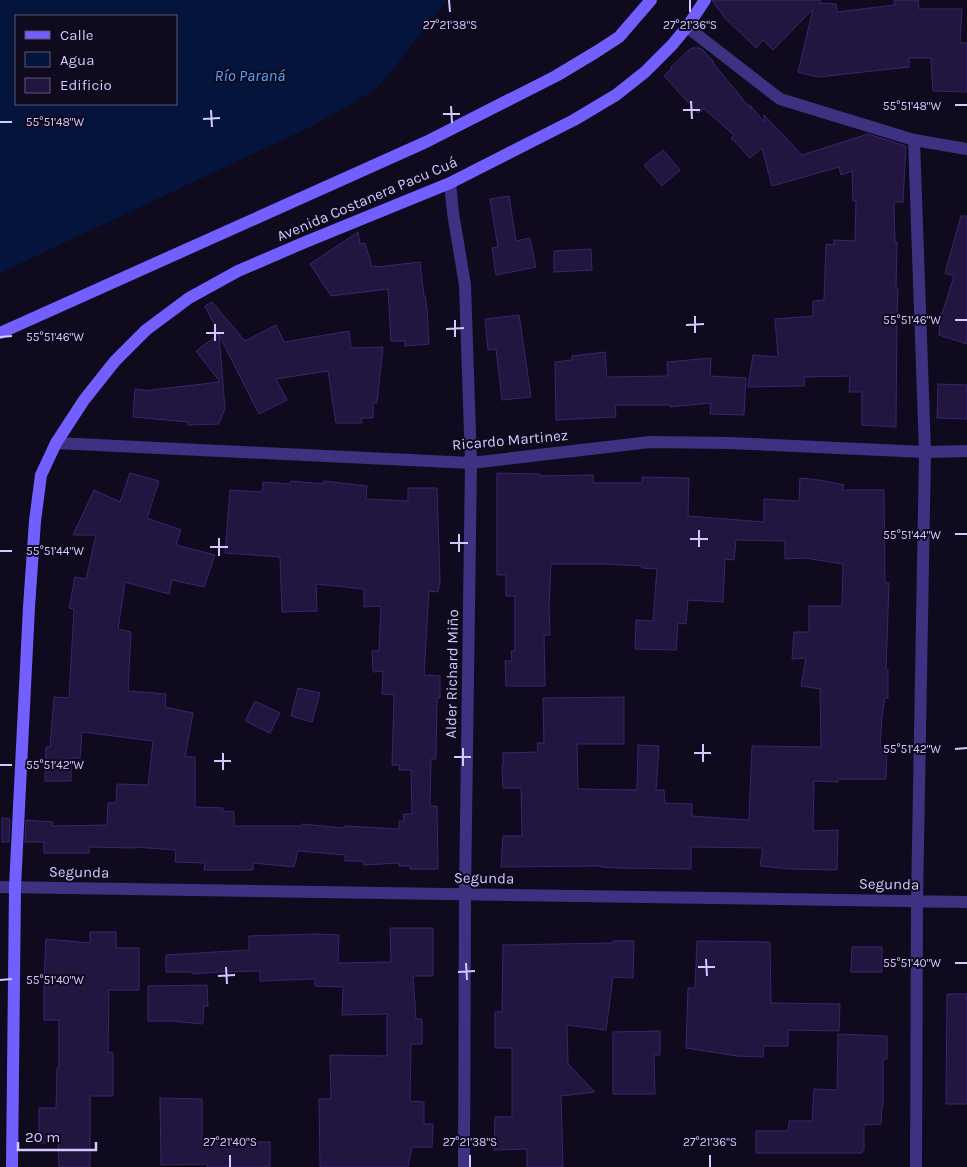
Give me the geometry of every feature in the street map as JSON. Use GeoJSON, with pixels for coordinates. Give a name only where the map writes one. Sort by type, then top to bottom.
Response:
{"type":"FeatureCollection","features":[{"type":"Feature","properties":{"kind":"main road","name":"Avenida Costanera Pacu Cuá"},"geometry":{"type":"LineString","coordinates":[[0,333],[426,142],[547,81],[619,37],[651,0]]}},
{"type":"Feature","properties":{"kind":"main road","name":"Avenida Costanera Pacu Cuá"},"geometry":{"type":"LineString","coordinates":[[12,1167],[15,887],[29,607],[35,521],[41,475],[56,443],[84,400],[115,361],[146,330],[189,298],[238,271],[450,183],[574,120],[616,95],[645,72],[687,27],[705,0]]}},
{"type":"Feature","properties":{"kind":"street"},"geometry":{"type":"LineString","coordinates":[[687,27],[780,99],[914,140],[967,149]]}},
{"type":"Feature","properties":{"kind":"street"},"geometry":{"type":"LineString","coordinates":[[914,140],[925,452],[916,1167]]}},
{"type":"Feature","properties":{"kind":"street","name":"Alder Richard Miño"},"geometry":{"type":"LineString","coordinates":[[450,183],[453,213],[466,285],[471,463],[465,894],[464,1167]]}},
{"type":"Feature","properties":{"kind":"street","name":"Ricardo Martinez"},"geometry":{"type":"LineString","coordinates":[[56,443],[471,463],[650,442],[729,443],[925,452],[967,450]]}},
{"type":"Feature","properties":{"kind":"street","name":"Segunda"},"geometry":{"type":"LineString","coordinates":[[0,886],[967,902]]}},
{"type":"Feature","properties":{"kind":"water","name":"Río Paraná"},"geometry":{"type":"Polygon","coordinates":[[[0,0],[447,0],[377,88],[347,107],[304,130],[0,273],[0,0]]]}},
{"type":"Feature","properties":{"kind":"building"},"geometry":{"type":"Polygon","coordinates":[[[713,0],[821,0],[819,3],[836,4],[837,12],[895,5],[894,0],[918,0],[919,9],[962,9],[960,43],[967,43],[967,92],[933,91],[931,58],[909,58],[909,67],[818,77],[798,72],[813,9],[773,50],[763,40],[756,48],[725,18],[713,0]]]}},
{"type":"Feature","properties":{"kind":"building"},"geometry":{"type":"Polygon","coordinates":[[[691,48],[702,49],[751,109],[750,105],[764,122],[764,115],[802,155],[868,134],[906,146],[903,202],[894,202],[895,242],[897,242],[896,288],[898,288],[896,427],[862,425],[862,392],[849,392],[850,376],[804,377],[804,386],[748,387],[753,355],[778,357],[775,319],[813,316],[813,301],[824,300],[826,244],[834,245],[834,240],[855,241],[856,201],[853,201],[852,171],[841,175],[839,167],[772,186],[762,148],[750,158],[731,138],[734,135],[704,109],[698,113],[664,76],[691,48]]]}},
{"type":"Feature","properties":{"kind":"building"},"geometry":{"type":"Polygon","coordinates":[[[663,150],[680,170],[662,186],[644,165],[663,150]]]}},
{"type":"Feature","properties":{"kind":"building"},"geometry":{"type":"Polygon","coordinates":[[[509,196],[516,241],[530,238],[536,267],[496,275],[492,248],[498,247],[490,199],[509,196]]]}},
{"type":"Feature","properties":{"kind":"building"},"geometry":{"type":"Polygon","coordinates":[[[961,216],[967,216],[967,344],[939,335],[940,320],[954,276],[945,273],[961,216]]]}},
{"type":"Feature","properties":{"kind":"building"},"geometry":{"type":"Polygon","coordinates":[[[358,232],[360,244],[365,243],[372,267],[420,262],[427,308],[429,344],[405,346],[405,341],[391,341],[388,289],[331,296],[310,264],[358,232]]]}},
{"type":"Feature","properties":{"kind":"building"},"geometry":{"type":"Polygon","coordinates":[[[591,249],[592,270],[554,272],[554,251],[591,249]]]}},
{"type":"Feature","properties":{"kind":"building"},"geometry":{"type":"Polygon","coordinates":[[[212,302],[245,341],[276,325],[284,342],[349,331],[351,348],[383,347],[377,403],[373,403],[373,418],[361,418],[362,423],[336,423],[328,371],[276,379],[287,400],[259,414],[219,335],[225,408],[219,424],[188,425],[188,422],[133,417],[135,389],[151,391],[220,382],[196,351],[219,334],[205,306],[212,302]]]}},
{"type":"Feature","properties":{"kind":"building"},"geometry":{"type":"Polygon","coordinates":[[[519,315],[531,397],[502,400],[496,349],[488,350],[485,319],[519,315]]]}},
{"type":"Feature","properties":{"kind":"building"},"geometry":{"type":"Polygon","coordinates":[[[605,352],[607,377],[668,376],[667,362],[711,358],[710,376],[746,378],[744,415],[710,414],[711,403],[670,407],[670,405],[615,405],[616,417],[556,420],[555,362],[572,360],[572,356],[605,352]]]}},
{"type":"Feature","properties":{"kind":"building"},"geometry":{"type":"Polygon","coordinates":[[[938,384],[967,385],[967,419],[937,418],[938,384]]]}},
{"type":"Feature","properties":{"kind":"building"},"geometry":{"type":"Polygon","coordinates":[[[130,473],[159,481],[147,518],[181,530],[176,545],[215,555],[204,587],[172,580],[169,594],[125,582],[118,629],[131,632],[128,691],[166,694],[165,707],[193,713],[185,757],[195,757],[195,807],[223,808],[222,811],[234,812],[234,826],[302,826],[302,824],[344,828],[344,826],[399,829],[399,821],[404,821],[403,814],[412,814],[411,770],[399,770],[400,765],[392,765],[394,695],[382,694],[383,671],[373,672],[372,651],[379,651],[381,606],[364,607],[364,589],[316,584],[317,611],[282,612],[280,557],[225,553],[230,490],[262,492],[263,482],[290,484],[291,481],[323,484],[324,481],[367,486],[366,499],[408,501],[408,488],[437,488],[440,581],[438,592],[429,591],[424,675],[440,676],[440,698],[437,698],[436,759],[431,759],[430,806],[437,806],[438,869],[410,869],[410,866],[399,866],[399,863],[364,865],[363,861],[345,861],[345,855],[298,851],[294,867],[253,863],[253,870],[204,870],[205,863],[175,862],[176,850],[135,847],[89,847],[89,853],[44,853],[44,842],[25,842],[26,820],[53,822],[53,826],[107,825],[108,803],[116,803],[117,784],[148,785],[153,741],[82,732],[80,758],[71,758],[71,781],[45,781],[46,747],[50,747],[54,697],[69,698],[74,609],[69,608],[75,577],[86,579],[96,535],[73,535],[94,490],[120,502],[130,473]]]}},
{"type":"Feature","properties":{"kind":"building"},"geometry":{"type":"Polygon","coordinates":[[[497,473],[540,474],[540,476],[593,475],[593,483],[642,483],[642,477],[689,478],[688,516],[764,522],[764,499],[799,501],[800,478],[844,485],[842,490],[884,490],[885,582],[889,583],[886,670],[888,670],[888,698],[885,698],[882,716],[880,748],[887,748],[886,779],[838,779],[838,782],[814,781],[813,831],[838,830],[837,870],[760,866],[763,848],[691,847],[691,869],[601,866],[501,867],[503,836],[522,836],[521,788],[503,788],[503,753],[538,752],[537,743],[544,743],[543,698],[624,697],[624,744],[577,744],[578,789],[637,790],[638,745],[659,746],[656,790],[664,790],[665,803],[692,804],[692,816],[749,820],[752,746],[821,747],[820,689],[801,686],[806,658],[792,659],[794,632],[809,632],[809,606],[842,606],[843,564],[805,558],[785,559],[785,541],[736,540],[734,560],[725,559],[723,602],[688,600],[686,624],[678,623],[676,650],[635,649],[636,620],[653,621],[657,569],[642,568],[642,566],[604,564],[551,564],[550,635],[544,635],[545,686],[506,686],[505,661],[512,661],[511,651],[515,651],[515,596],[506,596],[506,575],[497,575],[497,473]]]}},
{"type":"Feature","properties":{"kind":"building"},"geometry":{"type":"Polygon","coordinates":[[[298,688],[320,693],[312,722],[291,716],[298,688]]]}},
{"type":"Feature","properties":{"kind":"building"},"geometry":{"type":"Polygon","coordinates":[[[255,701],[280,713],[270,733],[245,721],[255,701]]]}},
{"type":"Feature","properties":{"kind":"building"},"geometry":{"type":"Polygon","coordinates":[[[2,818],[10,819],[9,842],[2,842],[2,818]]]}},
{"type":"Feature","properties":{"kind":"building"},"geometry":{"type":"Polygon","coordinates":[[[390,928],[433,928],[433,976],[413,976],[416,1019],[422,1019],[422,1044],[411,1044],[410,1101],[424,1102],[424,1124],[433,1124],[432,1147],[412,1147],[408,1167],[320,1167],[319,1099],[331,1099],[330,1055],[387,1056],[387,1014],[342,1015],[343,987],[315,986],[315,979],[260,981],[260,971],[192,974],[192,972],[166,972],[166,955],[249,950],[249,936],[317,934],[339,935],[338,963],[391,962],[390,928]]]}},
{"type":"Feature","properties":{"kind":"building"},"geometry":{"type":"Polygon","coordinates":[[[90,932],[116,932],[116,948],[139,948],[139,990],[109,990],[108,1052],[113,1053],[113,1096],[90,1096],[90,1167],[59,1167],[58,1143],[39,1143],[39,1108],[56,1108],[57,1068],[59,1068],[59,1020],[44,1020],[46,939],[90,943],[90,932]]]}},
{"type":"Feature","properties":{"kind":"building"},"geometry":{"type":"Polygon","coordinates":[[[613,941],[634,941],[633,978],[613,977],[606,1030],[567,1025],[568,1064],[595,1092],[561,1096],[563,1167],[527,1167],[527,1149],[494,1150],[495,1117],[512,1117],[512,1048],[495,1048],[495,1012],[502,1012],[503,945],[613,943],[613,941]]]}},
{"type":"Feature","properties":{"kind":"building"},"geometry":{"type":"Polygon","coordinates":[[[697,941],[770,942],[771,1003],[840,1004],[839,1031],[788,1030],[788,1046],[764,1046],[763,1057],[737,1056],[686,1048],[688,988],[695,988],[697,941]]]}},
{"type":"Feature","properties":{"kind":"building"},"geometry":{"type":"Polygon","coordinates":[[[852,947],[882,947],[882,972],[851,972],[852,947]]]}},
{"type":"Feature","properties":{"kind":"building"},"geometry":{"type":"Polygon","coordinates":[[[207,985],[208,1006],[204,1006],[203,1024],[148,1021],[148,986],[207,985]]]}},
{"type":"Feature","properties":{"kind":"building"},"geometry":{"type":"Polygon","coordinates":[[[947,994],[967,994],[967,1104],[946,1104],[947,994]]]}},
{"type":"Feature","properties":{"kind":"building"},"geometry":{"type":"Polygon","coordinates":[[[660,1031],[660,1055],[654,1055],[655,1094],[613,1094],[613,1032],[660,1031]]]}},
{"type":"Feature","properties":{"kind":"building"},"geometry":{"type":"Polygon","coordinates":[[[838,1034],[887,1036],[887,1059],[883,1059],[881,1124],[864,1125],[864,1150],[862,1150],[862,1153],[756,1153],[756,1131],[788,1131],[789,1121],[812,1121],[814,1089],[837,1090],[838,1034]]]}},
{"type":"Feature","properties":{"kind":"building"},"geometry":{"type":"Polygon","coordinates":[[[160,1098],[202,1099],[202,1142],[270,1142],[270,1167],[207,1167],[207,1164],[161,1165],[160,1098]]]}}]}
